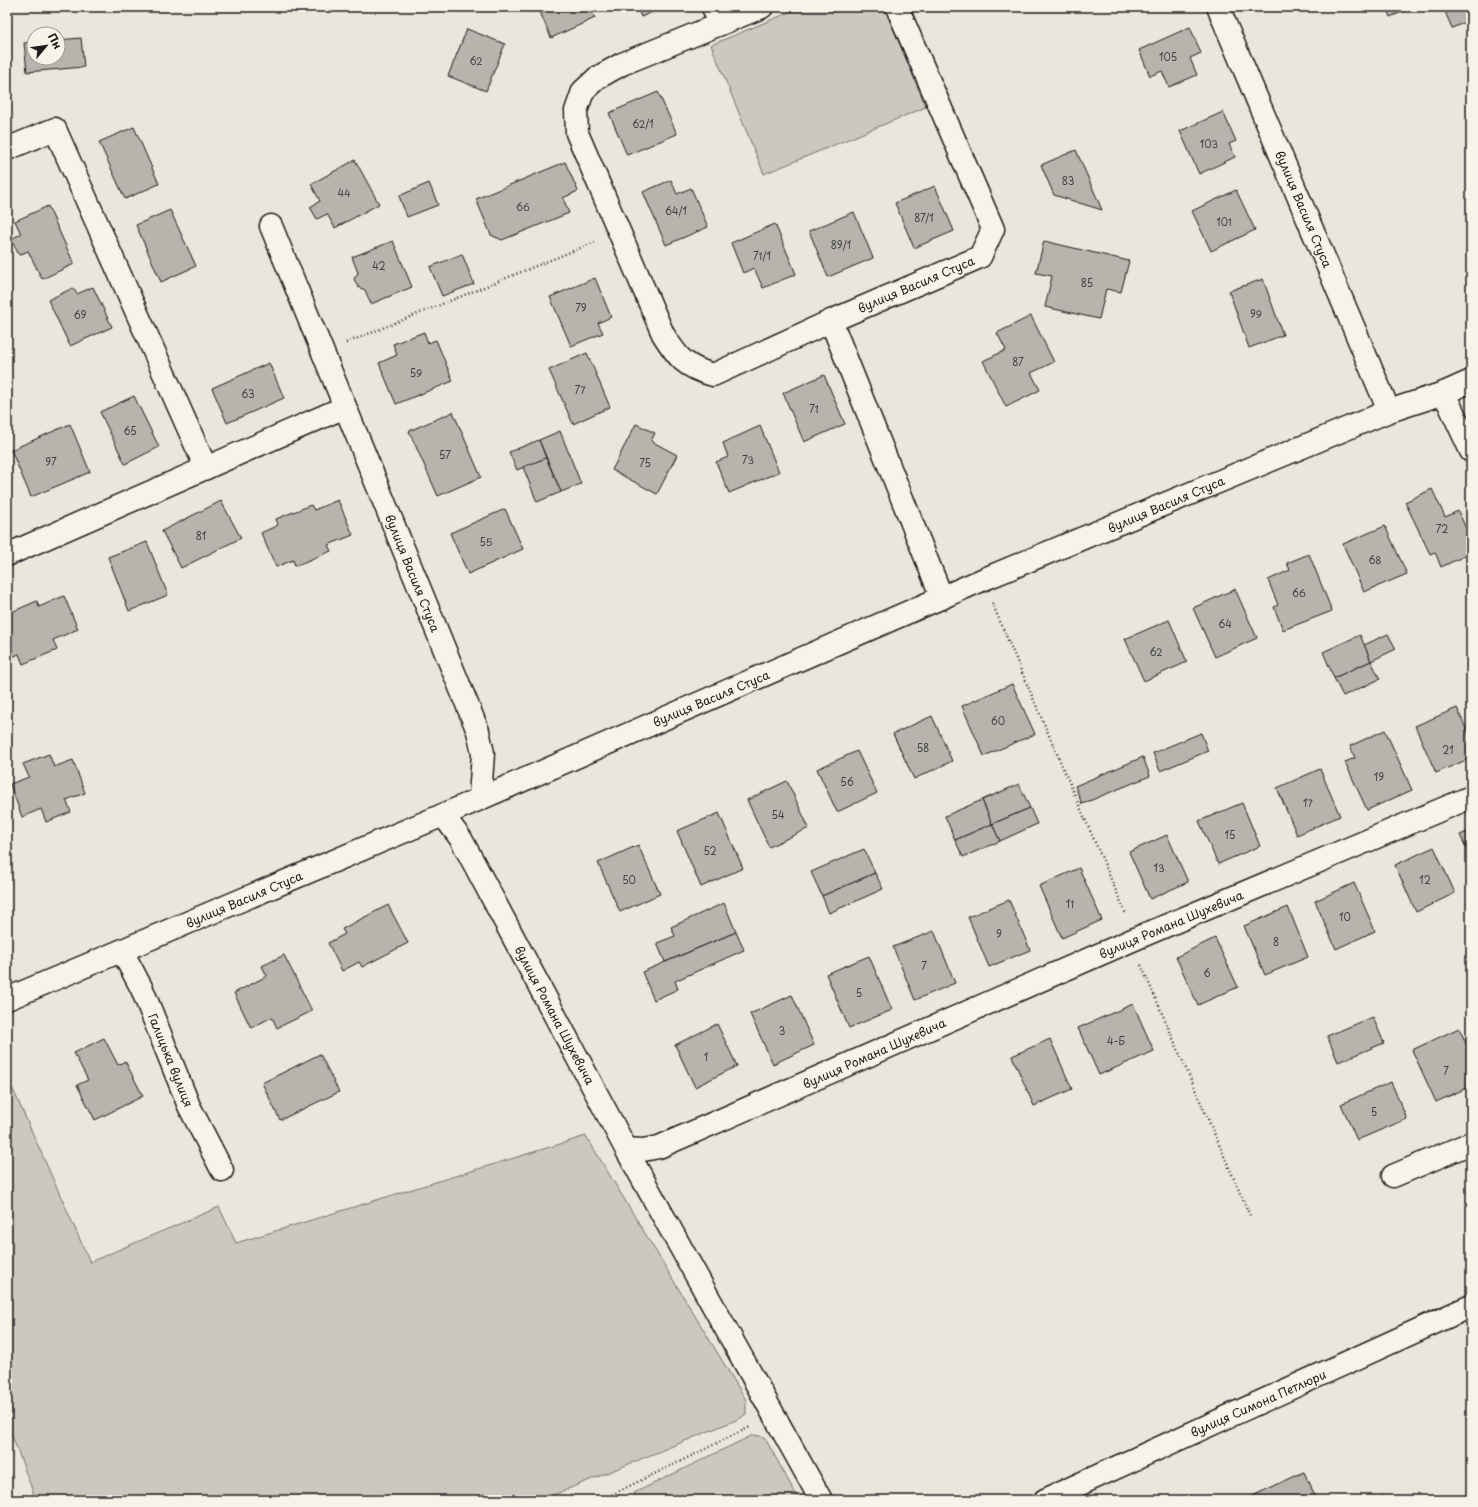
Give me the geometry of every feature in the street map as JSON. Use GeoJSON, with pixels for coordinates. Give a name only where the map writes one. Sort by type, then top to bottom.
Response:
{"type":"FeatureCollection","features":[{"type":"Feature","properties":{"kind":"street","name":"вулиця Василя Стуса"},"geometry":{"type":"LineString","coordinates":[[762,7],[717,16],[622,64],[597,78],[583,91],[576,111],[577,133],[663,334],[676,354],[693,369],[713,375],[831,321],[980,257],[992,229],[898,7]]}},
{"type":"Feature","properties":{"kind":"street","name":"вулиця Василя Стуса"},"geometry":{"type":"LineString","coordinates":[[1218,7],[1389,411]]}},
{"type":"Feature","properties":{"kind":"street"},"geometry":{"type":"LineString","coordinates":[[7,150],[55,129],[206,468]]}},
{"type":"Feature","properties":{"kind":"street","name":"вулиця Василя Стуса"},"geometry":{"type":"LineString","coordinates":[[271,226],[478,731],[482,753],[480,797]]}},
{"type":"Feature","properties":{"kind":"street"},"geometry":{"type":"LineString","coordinates":[[831,321],[942,598]]}},
{"type":"Feature","properties":{"kind":"street","name":"вулиця Василя Стуса"},"geometry":{"type":"LineString","coordinates":[[7,999],[443,815],[480,797],[982,580],[1389,411],[1444,393],[1471,381]]}},
{"type":"Feature","properties":{"kind":"street"},"geometry":{"type":"LineString","coordinates":[[1444,393],[1471,451]]}},
{"type":"Feature","properties":{"kind":"street"},"geometry":{"type":"LineString","coordinates":[[7,555],[345,407]]}},
{"type":"Feature","properties":{"kind":"street","name":"вулиця Романа Шухевича"},"geometry":{"type":"LineString","coordinates":[[443,815],[461,839],[626,1149],[643,1150],[659,1147],[1134,939],[1471,797]]}},
{"type":"Feature","properties":{"kind":"street","name":"Галицька вулиця"},"geometry":{"type":"LineString","coordinates":[[122,951],[142,989],[189,1106],[222,1170]]}},
{"type":"Feature","properties":{"kind":"street"},"geometry":{"type":"LineString","coordinates":[[1392,1176],[1471,1143]]}},
{"type":"Feature","properties":{"kind":"street"},"geometry":{"type":"LineString","coordinates":[[626,1149],[821,1500]]}},
{"type":"Feature","properties":{"kind":"street","name":"вулиця Симона Петлюри"},"geometry":{"type":"LineString","coordinates":[[1045,1500],[1471,1306]]}},
{"type":"Feature","properties":{"kind":"path"},"geometry":{"type":"LineString","coordinates":[[323,352],[620,232]]}},
{"type":"Feature","properties":{"kind":"path"},"geometry":{"type":"LineString","coordinates":[[982,580],[1251,1218]]}},
{"type":"Feature","properties":{"kind":"path"},"geometry":{"type":"LineString","coordinates":[[601,1500],[774,1416]]}},
{"type":"Feature","properties":{"kind":"shaded area"},"geometry":{"type":"Polygon","coordinates":[[[802,7],[884,7],[926,107],[764,174],[711,45],[802,7]]]}},
{"type":"Feature","properties":{"kind":"shaded area"},"geometry":{"type":"Polygon","coordinates":[[[7,1076],[90,1262],[219,1207],[236,1243],[586,1136],[746,1400],[746,1414],[741,1418],[541,1500],[36,1500],[7,1422],[7,1076]]]}},
{"type":"Feature","properties":{"kind":"shaded area"},"geometry":{"type":"Polygon","coordinates":[[[753,1435],[760,1436],[766,1440],[799,1500],[637,1500],[634,1493],[753,1435]]]}},
{"type":"Feature","properties":{"kind":"building"},"geometry":{"type":"Polygon","coordinates":[[[538,7],[590,7],[595,18],[551,38],[538,7]]]}},
{"type":"Feature","properties":{"kind":"building"},"geometry":{"type":"Polygon","coordinates":[[[623,7],[635,7],[625,11],[623,7]]]}},
{"type":"Feature","properties":{"kind":"building"},"geometry":{"type":"Polygon","coordinates":[[[637,7],[664,7],[641,17],[637,7]]]}},
{"type":"Feature","properties":{"kind":"building"},"geometry":{"type":"Polygon","coordinates":[[[1386,7],[1414,7],[1390,17],[1386,7]]]}},
{"type":"Feature","properties":{"kind":"building"},"geometry":{"type":"Polygon","coordinates":[[[1443,7],[1471,7],[1471,20],[1452,28],[1443,7]]]}},
{"type":"Feature","properties":{"kind":"building"},"geometry":{"type":"Polygon","coordinates":[[[1190,27],[1201,53],[1190,58],[1197,75],[1169,87],[1162,71],[1150,76],[1139,50],[1190,27]]]}},
{"type":"Feature","properties":{"kind":"building"},"geometry":{"type":"Polygon","coordinates":[[[467,29],[505,44],[486,91],[448,76],[467,29]]]}},
{"type":"Feature","properties":{"kind":"building"},"geometry":{"type":"Polygon","coordinates":[[[81,38],[84,67],[27,72],[26,66],[66,66],[66,39],[81,38]]]}},
{"type":"Feature","properties":{"kind":"building"},"geometry":{"type":"Polygon","coordinates":[[[24,43],[26,43],[26,62],[24,43]]]}},
{"type":"Feature","properties":{"kind":"building"},"geometry":{"type":"Polygon","coordinates":[[[658,92],[677,134],[627,155],[609,113],[658,92]]]}},
{"type":"Feature","properties":{"kind":"building"},"geometry":{"type":"Polygon","coordinates":[[[1223,112],[1236,141],[1229,144],[1235,157],[1199,174],[1180,131],[1223,112]]]}},
{"type":"Feature","properties":{"kind":"building"},"geometry":{"type":"Polygon","coordinates":[[[134,127],[159,184],[125,199],[99,142],[134,127]]]}},
{"type":"Feature","properties":{"kind":"building"},"geometry":{"type":"Polygon","coordinates":[[[1076,150],[1102,210],[1054,195],[1041,165],[1076,150]]]}},
{"type":"Feature","properties":{"kind":"building"},"geometry":{"type":"Polygon","coordinates":[[[355,160],[379,204],[335,228],[327,214],[317,219],[310,207],[320,201],[311,184],[355,160]]]}},
{"type":"Feature","properties":{"kind":"building"},"geometry":{"type":"Polygon","coordinates":[[[565,162],[578,191],[563,198],[569,213],[502,240],[491,235],[476,199],[565,162]]]}},
{"type":"Feature","properties":{"kind":"building"},"geometry":{"type":"Polygon","coordinates":[[[671,180],[677,194],[691,188],[708,227],[666,245],[643,192],[671,180]]]}},
{"type":"Feature","properties":{"kind":"building"},"geometry":{"type":"Polygon","coordinates":[[[429,183],[438,205],[407,217],[399,196],[429,183]]]}},
{"type":"Feature","properties":{"kind":"building"},"geometry":{"type":"Polygon","coordinates":[[[935,186],[954,231],[914,248],[895,203],[935,186]]]}},
{"type":"Feature","properties":{"kind":"building"},"geometry":{"type":"Polygon","coordinates":[[[1236,190],[1255,230],[1211,251],[1192,211],[1236,190]]]}},
{"type":"Feature","properties":{"kind":"building"},"geometry":{"type":"Polygon","coordinates":[[[48,206],[74,264],[42,279],[28,251],[19,255],[11,239],[21,234],[15,221],[48,206]]]}},
{"type":"Feature","properties":{"kind":"building"},"geometry":{"type":"Polygon","coordinates":[[[170,210],[196,266],[161,282],[136,225],[170,210]]]}},
{"type":"Feature","properties":{"kind":"building"},"geometry":{"type":"Polygon","coordinates":[[[854,212],[873,258],[828,277],[809,231],[854,212]]]}},
{"type":"Feature","properties":{"kind":"building"},"geometry":{"type":"Polygon","coordinates":[[[775,224],[796,274],[763,288],[754,268],[743,273],[731,243],[775,224]]]}},
{"type":"Feature","properties":{"kind":"building"},"geometry":{"type":"Polygon","coordinates":[[[393,241],[412,287],[371,304],[365,290],[358,287],[354,279],[358,273],[352,257],[393,241]]]}},
{"type":"Feature","properties":{"kind":"building"},"geometry":{"type":"Polygon","coordinates":[[[1044,241],[1129,261],[1121,292],[1106,289],[1099,319],[1045,307],[1052,276],[1036,273],[1044,241]]]}},
{"type":"Feature","properties":{"kind":"building"},"geometry":{"type":"Polygon","coordinates":[[[462,254],[474,284],[442,296],[430,267],[462,254]]]}},
{"type":"Feature","properties":{"kind":"building"},"geometry":{"type":"Polygon","coordinates":[[[595,278],[611,317],[598,323],[603,333],[571,346],[550,297],[595,278]]]}},
{"type":"Feature","properties":{"kind":"building"},"geometry":{"type":"Polygon","coordinates":[[[1263,279],[1283,335],[1249,348],[1229,291],[1263,279]]]}},
{"type":"Feature","properties":{"kind":"building"},"geometry":{"type":"Polygon","coordinates":[[[93,287],[112,327],[70,346],[48,300],[73,288],[77,294],[93,287]]]}},
{"type":"Feature","properties":{"kind":"building"},"geometry":{"type":"Polygon","coordinates":[[[1031,316],[1054,362],[1031,373],[1040,390],[1006,407],[983,361],[1006,350],[997,333],[1031,316]]]}},
{"type":"Feature","properties":{"kind":"building"},"geometry":{"type":"Polygon","coordinates":[[[424,332],[428,343],[436,340],[453,381],[396,404],[379,363],[397,355],[393,344],[424,332]]]}},
{"type":"Feature","properties":{"kind":"building"},"geometry":{"type":"Polygon","coordinates":[[[587,353],[610,407],[573,424],[549,370],[587,353]]]}},
{"type":"Feature","properties":{"kind":"building"},"geometry":{"type":"Polygon","coordinates":[[[269,363],[284,398],[227,423],[212,388],[269,363]]]}},
{"type":"Feature","properties":{"kind":"building"},"geometry":{"type":"Polygon","coordinates":[[[824,375],[845,424],[804,442],[783,393],[824,375]]]}},
{"type":"Feature","properties":{"kind":"building"},"geometry":{"type":"Polygon","coordinates":[[[134,396],[159,447],[125,464],[100,412],[134,396]]]}},
{"type":"Feature","properties":{"kind":"building"},"geometry":{"type":"Polygon","coordinates":[[[453,412],[481,477],[438,496],[409,431],[453,412]]]}},
{"type":"Feature","properties":{"kind":"building"},"geometry":{"type":"Polygon","coordinates":[[[70,424],[90,472],[31,497],[11,450],[70,424]]]}},
{"type":"Feature","properties":{"kind":"building"},"geometry":{"type":"Polygon","coordinates":[[[636,424],[655,433],[651,441],[677,455],[657,494],[612,470],[636,424]]]}},
{"type":"Feature","properties":{"kind":"building"},"geometry":{"type":"Polygon","coordinates":[[[760,426],[779,472],[729,493],[716,462],[728,457],[723,443],[760,426]]]}},
{"type":"Feature","properties":{"kind":"building"},"geometry":{"type":"Polygon","coordinates":[[[560,431],[581,484],[561,492],[539,440],[560,431]]]}},
{"type":"Feature","properties":{"kind":"building"},"geometry":{"type":"Polygon","coordinates":[[[539,440],[546,458],[517,470],[509,452],[539,440]]]}},
{"type":"Feature","properties":{"kind":"building"},"geometry":{"type":"Polygon","coordinates":[[[546,458],[561,492],[537,502],[523,467],[546,458]]]}},
{"type":"Feature","properties":{"kind":"building"},"geometry":{"type":"Polygon","coordinates":[[[1432,489],[1445,517],[1458,511],[1471,539],[1471,553],[1441,567],[1435,552],[1430,554],[1405,502],[1432,489]]]}},
{"type":"Feature","properties":{"kind":"building"},"geometry":{"type":"Polygon","coordinates":[[[338,500],[353,535],[328,545],[331,551],[295,566],[293,560],[276,567],[261,533],[278,525],[276,519],[311,505],[314,510],[338,500]]]}},
{"type":"Feature","properties":{"kind":"building"},"geometry":{"type":"Polygon","coordinates":[[[221,501],[241,538],[181,568],[162,531],[221,501]]]}},
{"type":"Feature","properties":{"kind":"building"},"geometry":{"type":"Polygon","coordinates":[[[505,509],[523,549],[468,574],[450,533],[505,509]]]}},
{"type":"Feature","properties":{"kind":"building"},"geometry":{"type":"Polygon","coordinates":[[[1385,526],[1407,574],[1364,592],[1343,544],[1385,526]]]}},
{"type":"Feature","properties":{"kind":"building"},"geometry":{"type":"Polygon","coordinates":[[[147,542],[168,595],[129,611],[108,557],[147,542]]]}},
{"type":"Feature","properties":{"kind":"building"},"geometry":{"type":"Polygon","coordinates":[[[1309,554],[1332,611],[1283,630],[1274,607],[1278,605],[1268,580],[1290,570],[1287,563],[1309,554]]]}},
{"type":"Feature","properties":{"kind":"building"},"geometry":{"type":"Polygon","coordinates":[[[1235,589],[1257,638],[1215,657],[1193,608],[1235,589]]]}},
{"type":"Feature","properties":{"kind":"building"},"geometry":{"type":"Polygon","coordinates":[[[64,596],[78,629],[53,640],[57,650],[23,664],[19,654],[7,659],[7,614],[37,601],[39,607],[64,596]]]}},
{"type":"Feature","properties":{"kind":"building"},"geometry":{"type":"Polygon","coordinates":[[[1169,620],[1187,662],[1144,681],[1125,639],[1169,620]]]}},
{"type":"Feature","properties":{"kind":"building"},"geometry":{"type":"Polygon","coordinates":[[[1388,634],[1396,649],[1371,661],[1364,645],[1388,634]]]}},
{"type":"Feature","properties":{"kind":"building"},"geometry":{"type":"Polygon","coordinates":[[[1360,635],[1371,661],[1334,678],[1323,652],[1360,635]]]}},
{"type":"Feature","properties":{"kind":"building"},"geometry":{"type":"Polygon","coordinates":[[[1371,661],[1380,679],[1343,696],[1334,678],[1371,661]]]}},
{"type":"Feature","properties":{"kind":"building"},"geometry":{"type":"Polygon","coordinates":[[[1012,684],[1035,734],[984,756],[962,706],[1012,684]]]}},
{"type":"Feature","properties":{"kind":"building"},"geometry":{"type":"Polygon","coordinates":[[[1457,708],[1471,740],[1471,758],[1436,773],[1415,726],[1457,708]]]}},
{"type":"Feature","properties":{"kind":"building"},"geometry":{"type":"Polygon","coordinates":[[[932,716],[952,761],[914,779],[893,734],[932,716]]]}},
{"type":"Feature","properties":{"kind":"building"},"geometry":{"type":"Polygon","coordinates":[[[1385,730],[1412,790],[1367,810],[1345,762],[1355,758],[1350,746],[1385,730]]]}},
{"type":"Feature","properties":{"kind":"building"},"geometry":{"type":"Polygon","coordinates":[[[1201,733],[1208,751],[1160,771],[1153,753],[1201,733]]]}},
{"type":"Feature","properties":{"kind":"building"},"geometry":{"type":"Polygon","coordinates":[[[857,751],[877,793],[837,812],[817,769],[857,751]]]}},
{"type":"Feature","properties":{"kind":"building"},"geometry":{"type":"Polygon","coordinates":[[[49,754],[54,767],[73,760],[85,793],[66,800],[71,812],[46,822],[41,809],[22,817],[10,784],[29,777],[23,764],[49,754]]]}},
{"type":"Feature","properties":{"kind":"building"},"geometry":{"type":"Polygon","coordinates":[[[1143,757],[1150,776],[1082,804],[1075,786],[1143,757]]]}},
{"type":"Feature","properties":{"kind":"building"},"geometry":{"type":"Polygon","coordinates":[[[1320,769],[1340,816],[1297,835],[1277,788],[1320,769]]]}},
{"type":"Feature","properties":{"kind":"building"},"geometry":{"type":"Polygon","coordinates":[[[787,781],[809,828],[769,847],[747,800],[787,781]]]}},
{"type":"Feature","properties":{"kind":"building"},"geometry":{"type":"Polygon","coordinates":[[[1019,784],[1030,808],[992,824],[982,800],[1019,784]]]}},
{"type":"Feature","properties":{"kind":"building"},"geometry":{"type":"Polygon","coordinates":[[[982,800],[992,824],[955,840],[945,816],[982,800]]]}},
{"type":"Feature","properties":{"kind":"building"},"geometry":{"type":"Polygon","coordinates":[[[1242,803],[1260,846],[1218,864],[1199,821],[1242,803]]]}},
{"type":"Feature","properties":{"kind":"building"},"geometry":{"type":"Polygon","coordinates":[[[1030,808],[1037,824],[1000,841],[992,824],[1030,808]]]}},
{"type":"Feature","properties":{"kind":"building"},"geometry":{"type":"Polygon","coordinates":[[[719,813],[743,868],[701,887],[677,831],[719,813]]]}},
{"type":"Feature","properties":{"kind":"building"},"geometry":{"type":"Polygon","coordinates":[[[992,824],[1000,841],[963,857],[955,840],[992,824]]]}},
{"type":"Feature","properties":{"kind":"building"},"geometry":{"type":"Polygon","coordinates":[[[1471,830],[1471,858],[1460,835],[1471,830]]]}},
{"type":"Feature","properties":{"kind":"building"},"geometry":{"type":"Polygon","coordinates":[[[1167,835],[1188,882],[1150,899],[1129,852],[1167,835]]]}},
{"type":"Feature","properties":{"kind":"building"},"geometry":{"type":"Polygon","coordinates":[[[638,845],[660,894],[620,912],[598,863],[638,845]]]}},
{"type":"Feature","properties":{"kind":"building"},"geometry":{"type":"Polygon","coordinates":[[[1434,847],[1455,893],[1416,912],[1395,865],[1434,847]]]}},
{"type":"Feature","properties":{"kind":"building"},"geometry":{"type":"Polygon","coordinates":[[[864,849],[875,873],[822,896],[811,872],[864,849]]]}},
{"type":"Feature","properties":{"kind":"building"},"geometry":{"type":"Polygon","coordinates":[[[1079,868],[1102,920],[1062,938],[1039,886],[1079,868]]]}},
{"type":"Feature","properties":{"kind":"building"},"geometry":{"type":"Polygon","coordinates":[[[875,873],[883,889],[829,913],[822,896],[875,873]]]}},
{"type":"Feature","properties":{"kind":"building"},"geometry":{"type":"Polygon","coordinates":[[[1354,883],[1375,931],[1336,949],[1315,901],[1354,883]]]}},
{"type":"Feature","properties":{"kind":"building"},"geometry":{"type":"Polygon","coordinates":[[[1009,900],[1030,950],[989,967],[968,917],[1009,900]]]}},
{"type":"Feature","properties":{"kind":"building"},"geometry":{"type":"Polygon","coordinates":[[[724,903],[736,932],[665,962],[657,943],[675,936],[671,927],[724,903]]]}},
{"type":"Feature","properties":{"kind":"building"},"geometry":{"type":"Polygon","coordinates":[[[388,905],[408,943],[362,967],[359,962],[342,971],[328,943],[345,934],[342,929],[388,905]]]}},
{"type":"Feature","properties":{"kind":"building"},"geometry":{"type":"Polygon","coordinates":[[[1288,907],[1308,957],[1265,975],[1244,926],[1288,907]]]}},
{"type":"Feature","properties":{"kind":"building"},"geometry":{"type":"Polygon","coordinates":[[[934,931],[955,983],[915,1000],[893,947],[934,931]]]}},
{"type":"Feature","properties":{"kind":"building"},"geometry":{"type":"Polygon","coordinates":[[[736,932],[744,950],[675,981],[678,989],[654,1000],[642,972],[736,932]]]}},
{"type":"Feature","properties":{"kind":"building"},"geometry":{"type":"Polygon","coordinates":[[[1215,938],[1238,987],[1198,1005],[1176,957],[1215,938]]]}},
{"type":"Feature","properties":{"kind":"building"},"geometry":{"type":"Polygon","coordinates":[[[284,955],[312,1011],[277,1028],[272,1017],[251,1028],[234,993],[267,976],[262,966],[284,955]]]}},
{"type":"Feature","properties":{"kind":"building"},"geometry":{"type":"Polygon","coordinates":[[[869,956],[892,1010],[849,1028],[826,974],[869,956]]]}},
{"type":"Feature","properties":{"kind":"building"},"geometry":{"type":"Polygon","coordinates":[[[792,995],[814,1045],[773,1064],[750,1014],[792,995]]]}},
{"type":"Feature","properties":{"kind":"building"},"geometry":{"type":"Polygon","coordinates":[[[1133,1004],[1154,1051],[1099,1075],[1078,1028],[1133,1004]]]}},
{"type":"Feature","properties":{"kind":"building"},"geometry":{"type":"Polygon","coordinates":[[[1373,1017],[1384,1043],[1338,1062],[1327,1036],[1373,1017]]]}},
{"type":"Feature","properties":{"kind":"building"},"geometry":{"type":"Polygon","coordinates":[[[717,1024],[737,1066],[695,1087],[675,1045],[717,1024]]]}},
{"type":"Feature","properties":{"kind":"building"},"geometry":{"type":"Polygon","coordinates":[[[1459,1028],[1471,1054],[1471,1086],[1436,1102],[1412,1050],[1459,1028]]]}},
{"type":"Feature","properties":{"kind":"building"},"geometry":{"type":"Polygon","coordinates":[[[104,1038],[118,1065],[125,1061],[143,1096],[95,1120],[77,1085],[88,1080],[74,1053],[104,1038]]]}},
{"type":"Feature","properties":{"kind":"building"},"geometry":{"type":"Polygon","coordinates":[[[1050,1039],[1072,1089],[1034,1106],[1012,1056],[1050,1039]]]}},
{"type":"Feature","properties":{"kind":"building"},"geometry":{"type":"Polygon","coordinates":[[[320,1054],[339,1092],[280,1120],[262,1083],[320,1054]]]}},
{"type":"Feature","properties":{"kind":"building"},"geometry":{"type":"Polygon","coordinates":[[[1391,1082],[1407,1119],[1357,1140],[1341,1104],[1391,1082]]]}},
{"type":"Feature","properties":{"kind":"building"},"geometry":{"type":"Polygon","coordinates":[[[1304,1472],[1317,1500],[1249,1500],[1248,1498],[1304,1472]]]}},
{"type":"Feature","properties":{"kind":"building"},"geometry":{"type":"Polygon","coordinates":[[[1382,1496],[1384,1500],[1375,1500],[1382,1496]]]}}]}
